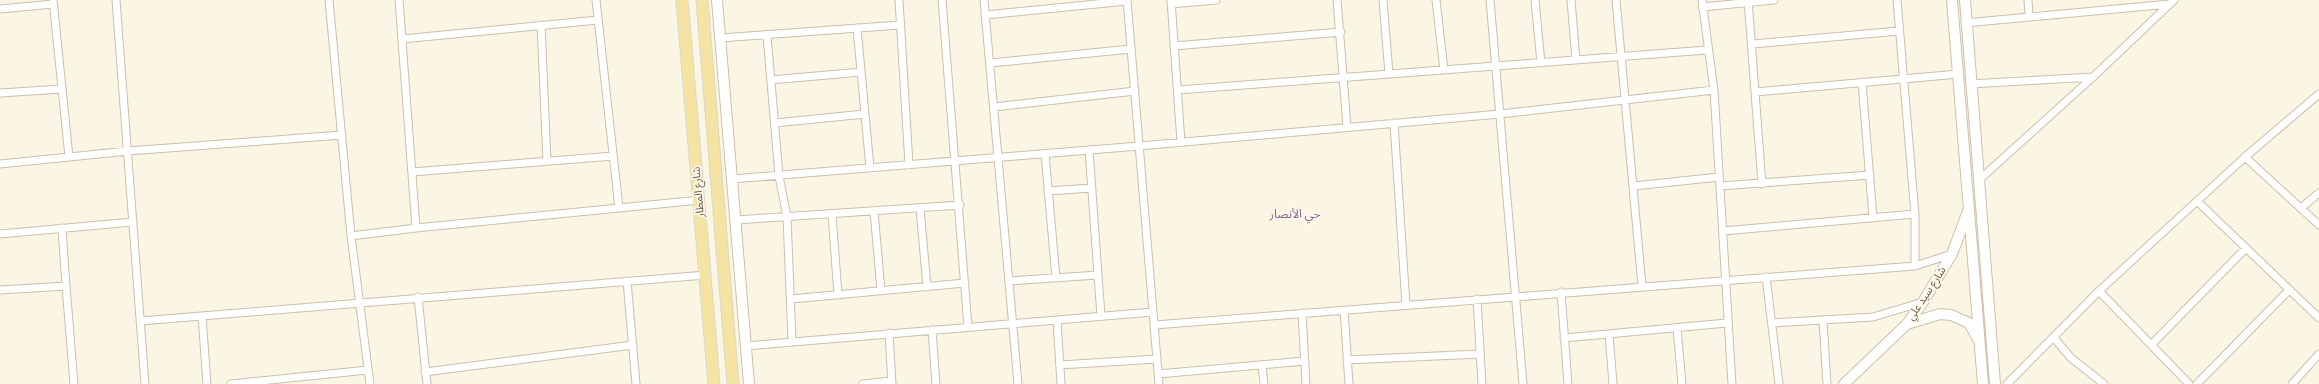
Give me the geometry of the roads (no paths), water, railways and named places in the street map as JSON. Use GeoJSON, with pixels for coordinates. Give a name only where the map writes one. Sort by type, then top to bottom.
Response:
{"type":"FeatureCollection","features":[{"type":"Feature","properties":{"kind":"main road","name":"شارع المطار"},"geometry":{"type":"LineString","coordinates":[[682,0],[700,200],[714,384]]}},
{"type":"Feature","properties":{"kind":"main road","name":"شارع المطار"},"geometry":{"type":"LineString","coordinates":[[702,0],[732,384]]}},
{"type":"Feature","properties":{"kind":"main road"},"geometry":{"type":"LineString","coordinates":[[685,25],[694,19],[704,22]]}},
{"type":"Feature","properties":{"kind":"street"},"geometry":{"type":"LineString","coordinates":[[116,0],[145,384]]}},
{"type":"Feature","properties":{"kind":"street"},"geometry":{"type":"LineString","coordinates":[[329,0],[350,236],[370,384]]}},
{"type":"Feature","properties":{"kind":"street"},"geometry":{"type":"LineString","coordinates":[[399,0],[416,228]]}},
{"type":"Feature","properties":{"kind":"street"},"geometry":{"type":"LineString","coordinates":[[596,0],[619,208]]}},
{"type":"Feature","properties":{"kind":"street"},"geometry":{"type":"LineString","coordinates":[[717,0],[749,384]]}},
{"type":"Feature","properties":{"kind":"street"},"geometry":{"type":"LineString","coordinates":[[898,0],[910,165]]}},
{"type":"Feature","properties":{"kind":"street"},"geometry":{"type":"LineString","coordinates":[[942,0],[960,205],[968,327]]}},
{"type":"Feature","properties":{"kind":"street"},"geometry":{"type":"LineString","coordinates":[[984,0],[991,63],[1018,384]]}},
{"type":"Feature","properties":{"kind":"street"},"geometry":{"type":"LineString","coordinates":[[1182,142],[1171,2],[1215,0]]}},
{"type":"Feature","properties":{"kind":"street"},"geometry":{"type":"LineString","coordinates":[[1337,0],[1345,78],[1347,127]]}},
{"type":"Feature","properties":{"kind":"street"},"geometry":{"type":"LineString","coordinates":[[1383,0],[1390,74]]}},
{"type":"Feature","properties":{"kind":"street"},"geometry":{"type":"LineString","coordinates":[[1436,0],[1444,70]]}},
{"type":"Feature","properties":{"kind":"street"},"geometry":{"type":"LineString","coordinates":[[1490,0],[1523,384]]}},
{"type":"Feature","properties":{"kind":"street"},"geometry":{"type":"LineString","coordinates":[[1535,0],[1541,63]]}},
{"type":"Feature","properties":{"kind":"street"},"geometry":{"type":"LineString","coordinates":[[1571,0],[1576,60]]}},
{"type":"Feature","properties":{"kind":"street"},"geometry":{"type":"LineString","coordinates":[[1616,0],[1627,100],[1642,286]]}},
{"type":"Feature","properties":{"kind":"street"},"geometry":{"type":"LineString","coordinates":[[1732,384],[1727,323],[1714,90],[1707,50],[1702,3],[1774,0]]}},
{"type":"Feature","properties":{"kind":"street"},"geometry":{"type":"LineString","coordinates":[[1897,0],[1914,214],[1915,266]]}},
{"type":"Feature","properties":{"kind":"street"},"geometry":{"type":"LineString","coordinates":[[1952,0],[1970,203],[1983,384]]}},
{"type":"Feature","properties":{"kind":"street"},"geometry":{"type":"LineString","coordinates":[[1964,0],[1995,384]]}},
{"type":"Feature","properties":{"kind":"street"},"geometry":{"type":"LineString","coordinates":[[2028,0],[2029,16]]}},
{"type":"Feature","properties":{"kind":"street"},"geometry":{"type":"LineString","coordinates":[[985,15],[1127,1],[1159,384]]}},
{"type":"Feature","properties":{"kind":"street"},"geometry":{"type":"LineString","coordinates":[[1748,1],[1753,44],[1762,184]]}},
{"type":"Feature","properties":{"kind":"street"},"geometry":{"type":"LineString","coordinates":[[0,9],[53,2],[69,157]]}},
{"type":"Feature","properties":{"kind":"street"},"geometry":{"type":"LineString","coordinates":[[1965,23],[2172,2]]}},
{"type":"Feature","properties":{"kind":"street"},"geometry":{"type":"LineString","coordinates":[[1979,180],[2093,77],[2172,2]]}},
{"type":"Feature","properties":{"kind":"street"},"geometry":{"type":"LineString","coordinates":[[402,39],[598,20]]}},
{"type":"Feature","properties":{"kind":"street"},"geometry":{"type":"LineString","coordinates":[[541,25],[547,161]]}},
{"type":"Feature","properties":{"kind":"street"},"geometry":{"type":"LineString","coordinates":[[720,38],[900,25]]}},
{"type":"Feature","properties":{"kind":"street"},"geometry":{"type":"LineString","coordinates":[[857,28],[870,168]]}},
{"type":"Feature","properties":{"kind":"street"},"geometry":{"type":"LineString","coordinates":[[1753,44],[1899,31]]}},
{"type":"Feature","properties":{"kind":"street"},"geometry":{"type":"LineString","coordinates":[[1174,46],[1341,32]]}},
{"type":"Feature","properties":{"kind":"street"},"geometry":{"type":"LineString","coordinates":[[767,35],[780,176],[787,217],[792,340]]}},
{"type":"Feature","properties":{"kind":"street"},"geometry":{"type":"LineString","coordinates":[[991,63],[1131,49]]}},
{"type":"Feature","properties":{"kind":"street"},"geometry":{"type":"LineString","coordinates":[[1178,90],[1707,50]]}},
{"type":"Feature","properties":{"kind":"street"},"geometry":{"type":"LineString","coordinates":[[771,80],[861,72]]}},
{"type":"Feature","properties":{"kind":"street"},"geometry":{"type":"LineString","coordinates":[[1755,92],[1959,74]]}},
{"type":"Feature","properties":{"kind":"street"},"geometry":{"type":"LineString","coordinates":[[1970,84],[2093,77]]}},
{"type":"Feature","properties":{"kind":"street"},"geometry":{"type":"LineString","coordinates":[[1862,82],[1874,218]]}},
{"type":"Feature","properties":{"kind":"street"},"geometry":{"type":"LineString","coordinates":[[0,93],[62,89]]}},
{"type":"Feature","properties":{"kind":"street"},"geometry":{"type":"LineString","coordinates":[[732,179],[1045,154],[1500,114],[1714,90]]}},
{"type":"Feature","properties":{"kind":"street"},"geometry":{"type":"LineString","coordinates":[[994,107],[1135,92]]}},
{"type":"Feature","properties":{"kind":"street"},"geometry":{"type":"LineString","coordinates":[[2007,384],[2099,291],[2245,157],[2319,94]]}},
{"type":"Feature","properties":{"kind":"street"},"geometry":{"type":"LineString","coordinates":[[775,123],[865,114]]}},
{"type":"Feature","properties":{"kind":"street"},"geometry":{"type":"LineString","coordinates":[[1394,123],[1406,305]]}},
{"type":"Feature","properties":{"kind":"street"},"geometry":{"type":"LineString","coordinates":[[0,164],[128,151],[342,135]]}},
{"type":"Feature","properties":{"kind":"street"},"geometry":{"type":"LineString","coordinates":[[1089,150],[1101,316]]}},
{"type":"Feature","properties":{"kind":"street"},"geometry":{"type":"LineString","coordinates":[[1045,154],[1056,278]]}},
{"type":"Feature","properties":{"kind":"street"},"geometry":{"type":"LineString","coordinates":[[412,172],[613,156]]}},
{"type":"Feature","properties":{"kind":"street"},"geometry":{"type":"LineString","coordinates":[[2245,157],[2319,225]]}},
{"type":"Feature","properties":{"kind":"street"},"geometry":{"type":"LineString","coordinates":[[1720,186],[1870,175]]}},
{"type":"Feature","properties":{"kind":"street"},"geometry":{"type":"LineString","coordinates":[[1634,186],[1719,177]]}},
{"type":"Feature","properties":{"kind":"street"},"geometry":{"type":"LineString","coordinates":[[1048,191],[1092,188]]}},
{"type":"Feature","properties":{"kind":"street"},"geometry":{"type":"LineString","coordinates":[[2301,208],[2319,193]]}},
{"type":"Feature","properties":{"kind":"street"},"geometry":{"type":"LineString","coordinates":[[350,236],[416,228],[700,200]]}},
{"type":"Feature","properties":{"kind":"street"},"geometry":{"type":"LineString","coordinates":[[2197,201],[2319,318]]}},
{"type":"Feature","properties":{"kind":"street","name":"شارع سيد علي"},"geometry":{"type":"LineString","coordinates":[[1907,324],[1923,302],[1952,254],[1964,226],[1970,203]]}},
{"type":"Feature","properties":{"kind":"street"},"geometry":{"type":"LineString","coordinates":[[736,220],[960,205]]}},
{"type":"Feature","properties":{"kind":"street"},"geometry":{"type":"LineString","coordinates":[[920,208],[927,287]]}},
{"type":"Feature","properties":{"kind":"street"},"geometry":{"type":"LineString","coordinates":[[874,211],[881,291]]}},
{"type":"Feature","properties":{"kind":"street"},"geometry":{"type":"LineString","coordinates":[[832,214],[838,295]]}},
{"type":"Feature","properties":{"kind":"street"},"geometry":{"type":"LineString","coordinates":[[1723,231],[1914,214]]}},
{"type":"Feature","properties":{"kind":"street"},"geometry":{"type":"LineString","coordinates":[[0,234],[133,222]]}},
{"type":"Feature","properties":{"kind":"street"},"geometry":{"type":"LineString","coordinates":[[62,228],[74,384]]}},
{"type":"Feature","properties":{"kind":"street"},"geometry":{"type":"LineString","coordinates":[[2151,345],[2246,248]]}},
{"type":"Feature","properties":{"kind":"street"},"geometry":{"type":"LineString","coordinates":[[1154,325],[1561,292],[1915,266],[1952,254]]}},
{"type":"Feature","properties":{"kind":"street"},"geometry":{"type":"LineString","coordinates":[[140,321],[418,297],[706,275]]}},
{"type":"Feature","properties":{"kind":"street"},"geometry":{"type":"LineString","coordinates":[[1009,281],[1098,275]]}},
{"type":"Feature","properties":{"kind":"street"},"geometry":{"type":"LineString","coordinates":[[1766,277],[1779,384]]}},
{"type":"Feature","properties":{"kind":"street"},"geometry":{"type":"LineString","coordinates":[[627,281],[636,384]]}},
{"type":"Feature","properties":{"kind":"street"},"geometry":{"type":"LineString","coordinates":[[791,299],[965,283]]}},
{"type":"Feature","properties":{"kind":"street"},"geometry":{"type":"LineString","coordinates":[[0,290],[66,286]]}},
{"type":"Feature","properties":{"kind":"street"},"geometry":{"type":"LineString","coordinates":[[2197,384],[2289,290]]}},
{"type":"Feature","properties":{"kind":"street"},"geometry":{"type":"LineString","coordinates":[[2099,291],[2189,384]]}},
{"type":"Feature","properties":{"kind":"street"},"geometry":{"type":"LineString","coordinates":[[1561,292],[1568,384]]}},
{"type":"Feature","properties":{"kind":"street"},"geometry":{"type":"LineString","coordinates":[[418,297],[426,384]]}},
{"type":"Feature","properties":{"kind":"street"},"geometry":{"type":"LineString","coordinates":[[1478,299],[1482,384]]}},
{"type":"Feature","properties":{"kind":"street"},"geometry":{"type":"LineString","coordinates":[[1772,323],[1873,317],[1923,302]]}},
{"type":"Feature","properties":{"kind":"street"},"geometry":{"type":"LineString","coordinates":[[1344,310],[1349,384]]}},
{"type":"Feature","properties":{"kind":"street"},"geometry":{"type":"LineString","coordinates":[[745,346],[792,340],[1153,312]]}},
{"type":"Feature","properties":{"kind":"street"},"geometry":{"type":"LineString","coordinates":[[1302,313],[1306,384]]}},
{"type":"Feature","properties":{"kind":"street","name":"شارع سيد علي"},"geometry":{"type":"LineString","coordinates":[[1907,324],[1940,314],[1951,315],[1969,323],[1980,345]]}},
{"type":"Feature","properties":{"kind":"street"},"geometry":{"type":"LineString","coordinates":[[202,316],[208,384]]}},
{"type":"Feature","properties":{"kind":"street"},"geometry":{"type":"LineString","coordinates":[[1057,320],[1061,384]]}},
{"type":"Feature","properties":{"kind":"street"},"geometry":{"type":"LineString","coordinates":[[1823,320],[1827,384]]}},
{"type":"Feature","properties":{"kind":"street"},"geometry":{"type":"LineString","coordinates":[[1564,338],[1727,323]]}},
{"type":"Feature","properties":{"kind":"street"},"geometry":{"type":"LineString","coordinates":[[1844,384],[1907,324]]}},
{"type":"Feature","properties":{"kind":"street"},"geometry":{"type":"LineString","coordinates":[[1677,328],[1682,384]]}},
{"type":"Feature","properties":{"kind":"street"},"geometry":{"type":"LineString","coordinates":[[932,330],[936,384]]}},
{"type":"Feature","properties":{"kind":"street"},"geometry":{"type":"LineString","coordinates":[[863,384],[892,382],[889,333]]}},
{"type":"Feature","properties":{"kind":"street"},"geometry":{"type":"LineString","coordinates":[[1609,334],[1614,384]]}},
{"type":"Feature","properties":{"kind":"street"},"geometry":{"type":"LineString","coordinates":[[2054,338],[2071,358],[2104,384]]}},
{"type":"Feature","properties":{"kind":"street"},"geometry":{"type":"LineString","coordinates":[[425,372],[633,345]]}},
{"type":"Feature","properties":{"kind":"street"},"geometry":{"type":"LineString","coordinates":[[1348,360],[1480,354]]}},
{"type":"Feature","properties":{"kind":"street"},"geometry":{"type":"LineString","coordinates":[[2292,384],[2319,354]]}},
{"type":"Feature","properties":{"kind":"street"},"geometry":{"type":"LineString","coordinates":[[1060,365],[1157,359]]}},
{"type":"Feature","properties":{"kind":"street"},"geometry":{"type":"LineString","coordinates":[[1158,374],[1305,361]]}},
{"type":"Feature","properties":{"kind":"street"},"geometry":{"type":"LineString","coordinates":[[1262,365],[1264,384]]}},
{"type":"Feature","properties":{"kind":"street"},"geometry":{"type":"LineString","coordinates":[[231,384],[368,370]]}},
{"type":"Feature","properties":{"kind":"district","name":"حي الأنصار"},"geometry":{"type":"Point","coordinates":[1295,215]}}]}
